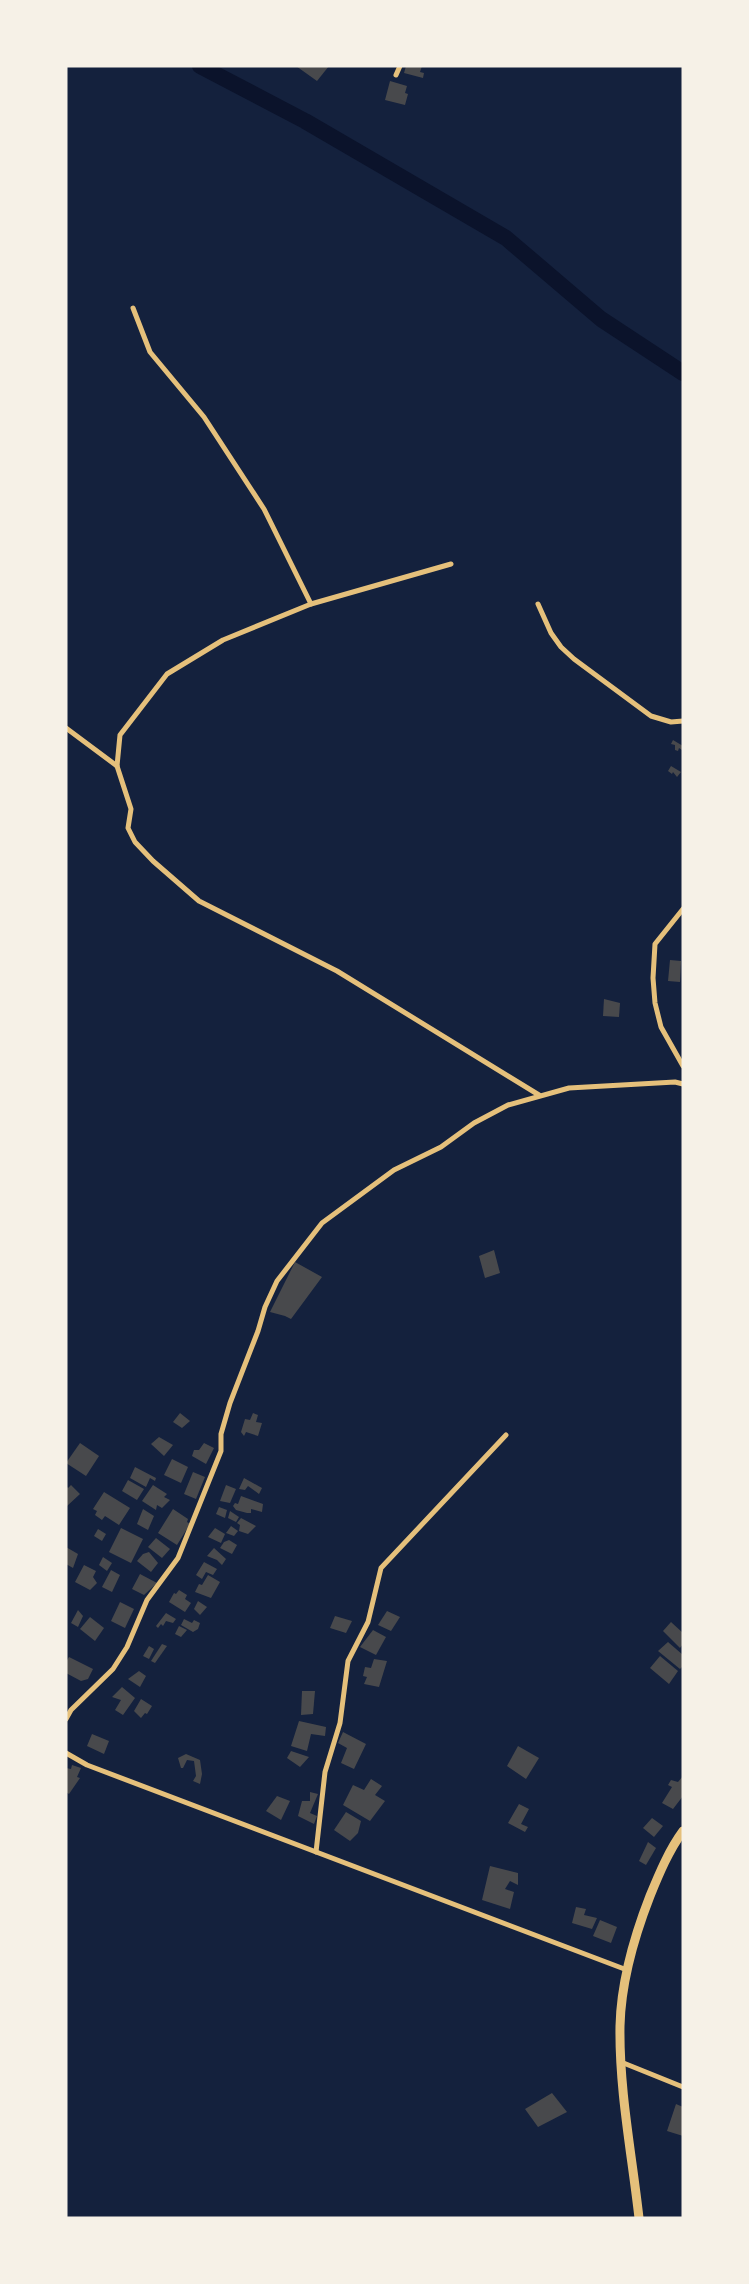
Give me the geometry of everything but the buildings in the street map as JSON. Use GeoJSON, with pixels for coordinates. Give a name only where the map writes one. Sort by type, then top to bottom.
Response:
{"type":"FeatureCollection","features":[{"type":"Feature","properties":{"kind":"main road"},"geometry":{"type":"LineString","coordinates":[[639,2218],[621,2062],[620,2024],[627,1970],[642,1916],[659,1875],[683,1831]]}},
{"type":"Feature","properties":{"kind":"street"},"geometry":{"type":"LineString","coordinates":[[396,75],[400,66]]}},
{"type":"Feature","properties":{"kind":"street"},"geometry":{"type":"LineString","coordinates":[[133,308],[150,352],[204,417],[264,509],[311,604]]}},
{"type":"Feature","properties":{"kind":"street"},"geometry":{"type":"LineString","coordinates":[[450,564],[311,604],[223,640],[167,674],[120,735],[117,766],[131,809],[128,828],[135,842],[199,901],[337,971],[538,1095]]}},
{"type":"Feature","properties":{"kind":"street"},"geometry":{"type":"LineString","coordinates":[[538,604],[555,640],[574,659],[651,716],[671,722],[683,721]]}},
{"type":"Feature","properties":{"kind":"street"},"geometry":{"type":"LineString","coordinates":[[66,728],[117,766]]}},
{"type":"Feature","properties":{"kind":"street"},"geometry":{"type":"LineString","coordinates":[[683,909],[655,944],[653,978],[655,1003],[661,1028],[683,1066]]}},
{"type":"Feature","properties":{"kind":"street"},"geometry":{"type":"LineString","coordinates":[[66,1719],[71,1710],[113,1669],[132,1636],[147,1600],[178,1558],[221,1451],[221,1434],[230,1403],[265,1307],[277,1281],[322,1223],[394,1170],[441,1147],[474,1123],[508,1105],[569,1088],[675,1082],[683,1084]]}},
{"type":"Feature","properties":{"kind":"street"},"geometry":{"type":"LineString","coordinates":[[316,1852],[325,1772],[340,1724],[348,1661],[368,1622],[381,1568],[506,1435]]}},
{"type":"Feature","properties":{"kind":"street"},"geometry":{"type":"LineString","coordinates":[[66,1753],[87,1764],[627,1970]]}},
{"type":"Feature","properties":{"kind":"street"},"geometry":{"type":"LineString","coordinates":[[621,2062],[683,2087]]}},
{"type":"Feature","properties":{"kind":"waterway"},"geometry":{"type":"LineString","coordinates":[[200,66],[305,121],[506,238],[601,319],[683,373]]}}]}
